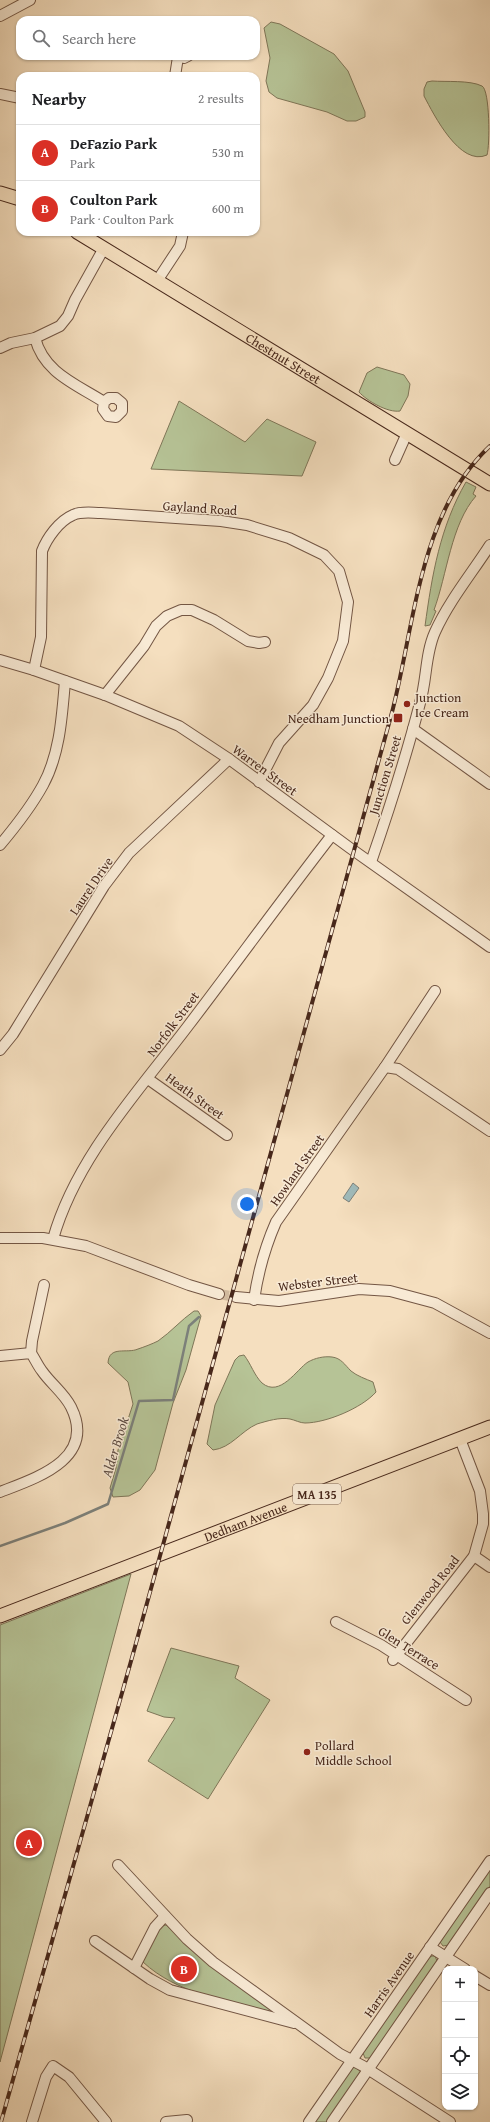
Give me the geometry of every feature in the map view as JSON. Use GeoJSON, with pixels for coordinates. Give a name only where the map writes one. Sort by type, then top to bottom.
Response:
{"type":"FeatureCollection","features":[{"type":"Feature","properties":{"kind":"main road"},"geometry":{"type":"LineString","coordinates":[[0,193],[16,198]]}},
{"type":"Feature","properties":{"kind":"main road","name":"Chestnut Street"},"geometry":{"type":"LineString","coordinates":[[84,236],[490,484]]}},
{"type":"Feature","properties":{"kind":"main road","name":"Dedham Avenue"},"geometry":{"type":"LineString","coordinates":[[0,1616],[490,1427]]}},
{"type":"Feature","properties":{"kind":"street"},"geometry":{"type":"LineString","coordinates":[[0,16],[30,0]]}},
{"type":"Feature","properties":{"kind":"street"},"geometry":{"type":"LineString","coordinates":[[176,72],[180,60]]}},
{"type":"Feature","properties":{"kind":"street"},"geometry":{"type":"LineString","coordinates":[[0,94],[16,97]]}},
{"type":"Feature","properties":{"kind":"street"},"geometry":{"type":"LineString","coordinates":[[157,281],[180,246],[182,236]]}},
{"type":"Feature","properties":{"kind":"street"},"geometry":{"type":"LineString","coordinates":[[0,348],[11,343],[35,338],[54,330],[64,322],[104,248]]}},
{"type":"Feature","properties":{"kind":"street"},"geometry":{"type":"LineString","coordinates":[[35,338],[42,357],[50,367],[104,402]]}},
{"type":"Feature","properties":{"kind":"street"},"geometry":{"type":"LineString","coordinates":[[394,460],[407,433]]}},
{"type":"Feature","properties":{"kind":"street","name":"Gayland Road"},"geometry":{"type":"LineString","coordinates":[[34,670],[41,637],[42,551],[46,541],[62,522],[72,515],[81,513],[101,513],[226,522],[247,525],[289,538],[324,555],[339,571],[348,602],[343,640],[328,678],[313,704],[279,743],[259,782]]}},
{"type":"Feature","properties":{"kind":"street","name":"Junction Street"},"geometry":{"type":"LineString","coordinates":[[371,862],[424,690],[428,653],[435,632],[458,592],[490,545]]}},
{"type":"Feature","properties":{"kind":"street"},"geometry":{"type":"LineString","coordinates":[[105,695],[144,646],[156,626],[167,616],[181,610],[192,610],[209,618],[248,641],[259,643],[265,642]]}},
{"type":"Feature","properties":{"kind":"street","name":"Warren Street"},"geometry":{"type":"LineString","coordinates":[[0,660],[34,670],[105,695],[179,726],[229,759],[332,835],[490,946]]}},
{"type":"Feature","properties":{"kind":"street"},"geometry":{"type":"LineString","coordinates":[[0,845],[24,815],[43,784],[56,751],[66,681]]}},
{"type":"Feature","properties":{"kind":"street"},"geometry":{"type":"LineString","coordinates":[[413,729],[490,784]]}},
{"type":"Feature","properties":{"kind":"street","name":"Laurel Drive"},"geometry":{"type":"LineString","coordinates":[[0,1050],[13,1034],[104,886],[129,853],[229,759]]}},
{"type":"Feature","properties":{"kind":"street","name":"Norfolk Street"},"geometry":{"type":"LineString","coordinates":[[52,1239],[61,1212],[80,1174],[108,1131],[332,835]]}},
{"type":"Feature","properties":{"kind":"street","name":"Howland Street"},"geometry":{"type":"LineString","coordinates":[[254,1300],[260,1268],[268,1239],[276,1222],[385,1067],[436,991]]}},
{"type":"Feature","properties":{"kind":"street"},"geometry":{"type":"LineString","coordinates":[[385,1067],[398,1069],[490,1131]]}},
{"type":"Feature","properties":{"kind":"street","name":"Heath Street"},"geometry":{"type":"LineString","coordinates":[[148,1079],[226,1135]]}},
{"type":"Feature","properties":{"kind":"street"},"geometry":{"type":"LineString","coordinates":[[0,1238],[52,1239],[105,1252],[189,1285],[220,1294]]}},
{"type":"Feature","properties":{"kind":"street"},"geometry":{"type":"LineString","coordinates":[[0,1492],[46,1474],[66,1458],[75,1440],[76,1422],[71,1408],[55,1385],[42,1372],[31,1353],[32,1341],[44,1285]]}},
{"type":"Feature","properties":{"kind":"street","name":"Webster Street"},"geometry":{"type":"LineString","coordinates":[[236,1297],[254,1300],[280,1301],[359,1289],[390,1291],[436,1303],[490,1333]]}},
{"type":"Feature","properties":{"kind":"street"},"geometry":{"type":"LineString","coordinates":[[0,1356],[31,1353]]}},
{"type":"Feature","properties":{"kind":"street"},"geometry":{"type":"LineString","coordinates":[[460,1439],[480,1491],[483,1514],[483,1524],[474,1556],[490,1567]]}},
{"type":"Feature","properties":{"kind":"street","name":"Glenwood Road"},"geometry":{"type":"LineString","coordinates":[[394,1658],[474,1556]]}},
{"type":"Feature","properties":{"kind":"street","name":"Glen Terrace"},"geometry":{"type":"LineString","coordinates":[[336,1622],[466,1700]]}},
{"type":"Feature","properties":{"kind":"street","name":"Harris Avenue"},"geometry":{"type":"LineString","coordinates":[[310,2122],[490,1860]]}},
{"type":"Feature","properties":{"kind":"street"},"geometry":{"type":"LineString","coordinates":[[118,1865],[165,1916],[203,1954],[296,2024],[352,2060],[369,2069],[450,2122]]}},
{"type":"Feature","properties":{"kind":"street"},"geometry":{"type":"LineString","coordinates":[[332,2122],[490,1893]]}},
{"type":"Feature","properties":{"kind":"street"},"geometry":{"type":"LineString","coordinates":[[134,1968],[155,1928],[165,1916]]}},
{"type":"Feature","properties":{"kind":"street"},"geometry":{"type":"LineString","coordinates":[[95,1941],[155,1983],[176,1992],[296,2024]]}},
{"type":"Feature","properties":{"kind":"street"},"geometry":{"type":"LineString","coordinates":[[430,1947],[460,1966]]}},
{"type":"Feature","properties":{"kind":"street"},"geometry":{"type":"LineString","coordinates":[[478,1978],[490,1985]]}},
{"type":"Feature","properties":{"kind":"street"},"geometry":{"type":"LineString","coordinates":[[32,2122],[46,2077],[53,2066],[68,2077],[106,2122]]}},
{"type":"Feature","properties":{"kind":"street"},"geometry":{"type":"LineString","coordinates":[[166,2122],[186,2120]]}},
{"type":"Feature","properties":{"kind":"green space"},"geometry":{"type":"Polygon","coordinates":[[[271,22],[280,24],[334,54],[348,71],[365,112],[365,117],[356,121],[347,121],[327,112],[277,98],[269,92],[266,81],[270,58],[264,28],[271,22]]]}},
{"type":"Feature","properties":{"kind":"green space"},"geometry":{"type":"Polygon","coordinates":[[[427,82],[477,84],[482,86],[485,90],[488,107],[489,130],[487,155],[477,157],[467,154],[449,137],[434,115],[424,96],[424,89],[427,82]]]}},
{"type":"Feature","properties":{"kind":"green space"},"geometry":{"type":"Polygon","coordinates":[[[377,367],[404,375],[410,384],[408,396],[400,411],[390,410],[378,406],[359,392],[367,373],[377,367]]]}},
{"type":"Feature","properties":{"kind":"green space"},"geometry":{"type":"Polygon","coordinates":[[[179,401],[245,442],[267,419],[316,442],[302,476],[151,469],[179,401]]]}},
{"type":"Feature","properties":{"kind":"green space"},"geometry":{"type":"Polygon","coordinates":[[[466,482],[476,487],[473,494],[476,496],[461,521],[455,535],[434,610],[436,611],[430,625],[425,626],[434,570],[443,534],[457,499],[466,482]]]}},
{"type":"Feature","properties":{"kind":"green space"},"geometry":{"type":"Polygon","coordinates":[[[194,1311],[198,1311],[201,1316],[186,1370],[173,1403],[155,1470],[140,1490],[129,1496],[113,1497],[110,1488],[116,1468],[118,1450],[133,1404],[128,1382],[108,1363],[109,1357],[115,1352],[134,1350],[158,1341],[194,1311]]]}},
{"type":"Feature","properties":{"kind":"green space"},"geometry":{"type":"Polygon","coordinates":[[[244,1355],[259,1380],[269,1387],[282,1385],[308,1362],[329,1357],[338,1359],[343,1362],[353,1373],[373,1382],[376,1392],[362,1404],[353,1409],[343,1414],[323,1420],[301,1423],[290,1419],[282,1419],[257,1424],[231,1443],[219,1449],[213,1450],[207,1444],[215,1405],[235,1360],[239,1356],[244,1355]]]}},
{"type":"Feature","properties":{"kind":"green space"},"geometry":{"type":"Polygon","coordinates":[[[131,1574],[0,2062],[0,1625],[131,1574]]]}},
{"type":"Feature","properties":{"kind":"green space"},"geometry":{"type":"Polygon","coordinates":[[[171,1648],[239,1666],[235,1678],[270,1700],[208,1799],[148,1761],[175,1718],[164,1717],[147,1711],[171,1648]]]}},
{"type":"Feature","properties":{"kind":"green space"},"geometry":{"type":"Polygon","coordinates":[[[490,1868],[490,1886],[449,1945],[443,1946],[440,1942],[490,1868]]]}},
{"type":"Feature","properties":{"kind":"green space"},"geometry":{"type":"Polygon","coordinates":[[[166,1925],[271,2008],[268,2012],[219,2000],[186,1989],[156,1973],[143,1962],[148,1946],[154,1935],[158,1930],[166,1925]]]}},
{"type":"Feature","properties":{"kind":"green space"},"geometry":{"type":"Polygon","coordinates":[[[435,1956],[437,1961],[371,2058],[365,2058],[363,2053],[428,1958],[435,1956]]]}},
{"type":"Feature","properties":{"kind":"green space"},"geometry":{"type":"Polygon","coordinates":[[[355,2067],[361,2072],[327,2122],[314,2122],[352,2068],[355,2067]]]}},
{"type":"Feature","properties":{"kind":"water"},"geometry":{"type":"Polygon","coordinates":[[[353,1183],[359,1188],[349,1202],[343,1198],[353,1183]]]}},
{"type":"Feature","properties":{"kind":"waterway","name":"Alder Brook"},"geometry":{"type":"LineString","coordinates":[[0,1546],[65,1523],[108,1504],[139,1401],[173,1400],[189,1326],[199,1317]]}},
{"type":"Feature","properties":{"kind":"tunnel"},"geometry":{"type":"LineString","coordinates":[[219,1294],[236,1297]]}},
{"type":"Feature","properties":{"kind":"railway"},"geometry":{"type":"LineString","coordinates":[[1,2122],[133,1654],[391,716],[422,573],[433,537],[448,504],[466,473],[490,446]]}},
{"type":"Feature","properties":{"kind":"place","name":"Junction Ice Cream"},"geometry":{"type":"Point","coordinates":[407,704]}},
{"type":"Feature","properties":{"kind":"place","name":"Needham Junction"},"geometry":{"type":"Point","coordinates":[398,718]}},
{"type":"Feature","properties":{"kind":"place","name":"Pollard Middle School"},"geometry":{"type":"Point","coordinates":[307,1752]}},
{"type":"Feature","properties":{"kind":"place","name":"DeFazio Park"},"geometry":{"type":"Point","coordinates":[29,1843]}},
{"type":"Feature","properties":{"kind":"place","name":"Coulton Park"},"geometry":{"type":"Point","coordinates":[184,1969]}}]}
